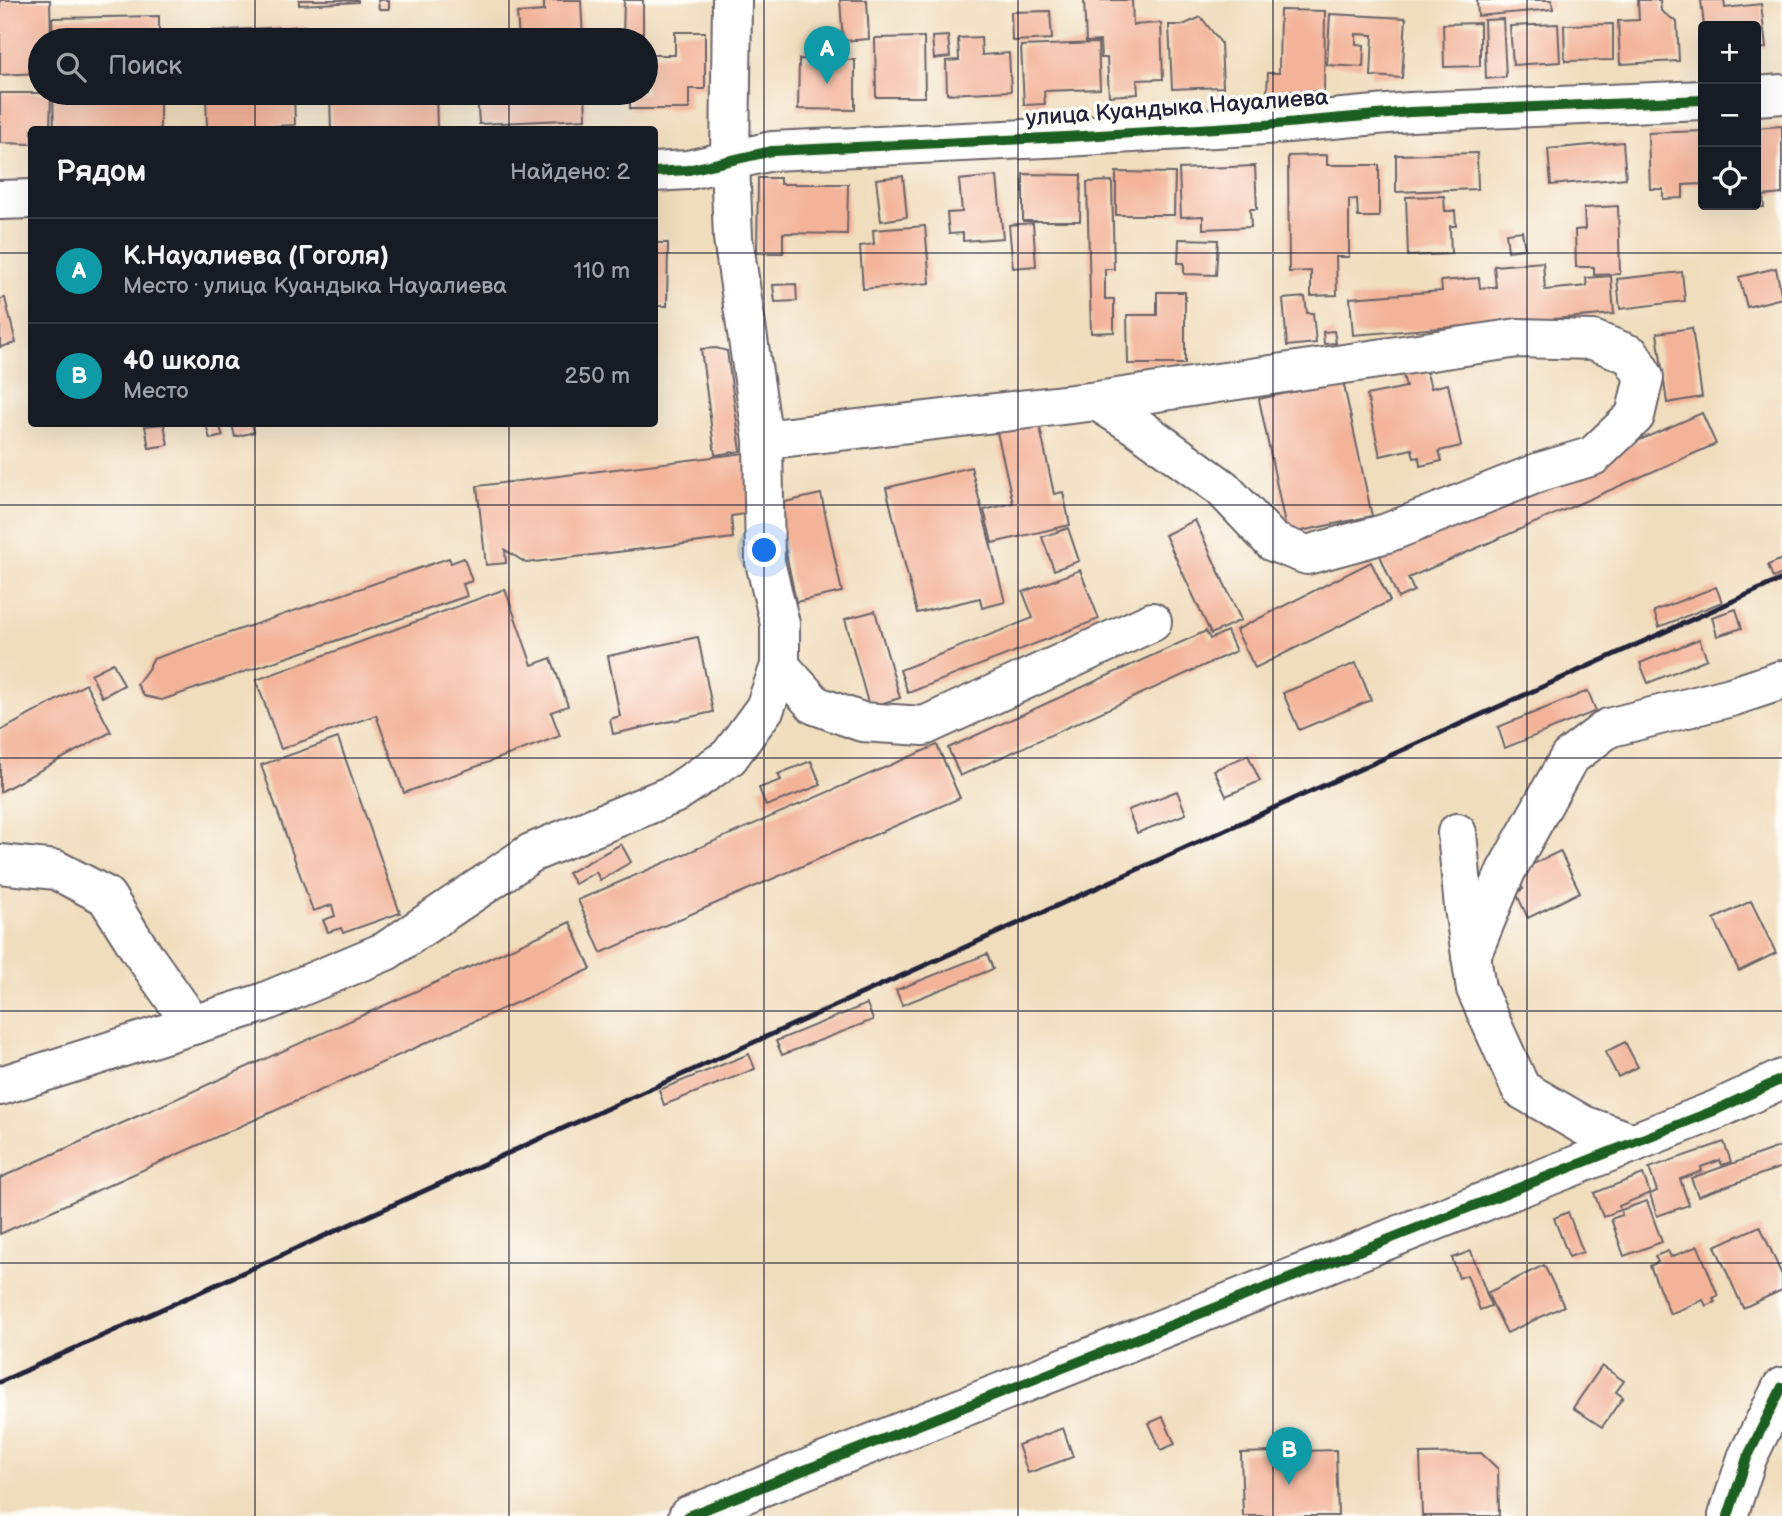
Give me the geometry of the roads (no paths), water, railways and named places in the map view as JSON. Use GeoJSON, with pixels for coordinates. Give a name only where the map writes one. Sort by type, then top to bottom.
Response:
{"type":"FeatureCollection","features":[{"type":"Feature","properties":{"kind":"street"},"geometry":{"type":"LineString","coordinates":[[0,1086],[262,1003],[386,951],[531,853],[674,794],[729,757],[765,708],[780,666],[780,624],[765,562],[763,440],[733,238],[730,161],[732,0]]}},
{"type":"Feature","properties":{"kind":"street"},"geometry":{"type":"LineString","coordinates":[[1761,96],[1782,94]]}},
{"type":"Feature","properties":{"kind":"street","name":"улица Куандыка Науалиева"},"geometry":{"type":"LineString","coordinates":[[658,172],[688,170],[772,151],[1265,125],[1410,112],[1698,100]]}},
{"type":"Feature","properties":{"kind":"street"},"geometry":{"type":"LineString","coordinates":[[0,200],[28,199]]}},
{"type":"Feature","properties":{"kind":"street"},"geometry":{"type":"LineString","coordinates":[[763,440],[1097,401],[1518,338],[1594,340],[1631,355],[1644,377],[1635,416],[1593,456],[1528,476],[1387,533],[1307,555],[1273,542],[1222,488],[1097,401]]}},
{"type":"Feature","properties":{"kind":"street"},"geometry":{"type":"LineString","coordinates":[[780,666],[815,705],[862,722],[925,726],[1152,622]]}},
{"type":"Feature","properties":{"kind":"street"},"geometry":{"type":"LineString","coordinates":[[1472,956],[1506,871],[1569,758],[1608,728],[1731,697],[1782,680]]}},
{"type":"Feature","properties":{"kind":"street"},"geometry":{"type":"LineString","coordinates":[[1457,833],[1476,989],[1521,1090],[1583,1125],[1633,1143]]}},
{"type":"Feature","properties":{"kind":"street"},"geometry":{"type":"LineString","coordinates":[[0,864],[56,870],[106,896],[193,1025]]}},
{"type":"Feature","properties":{"kind":"street"},"geometry":{"type":"LineString","coordinates":[[688,1516],[1716,1110],[1782,1079]]}},
{"type":"Feature","properties":{"kind":"street"},"geometry":{"type":"LineString","coordinates":[[1728,1516],[1747,1458],[1782,1387]]}},
{"type":"Feature","properties":{"kind":"railway"},"geometry":{"type":"LineString","coordinates":[[0,1382],[1782,579]]}},
{"type":"Feature","properties":{"kind":"place","name":"К.Науалиева (Гоголя)"},"geometry":{"type":"Point","coordinates":[827,84]}},
{"type":"Feature","properties":{"kind":"place","name":"40 школа"},"geometry":{"type":"Point","coordinates":[1289,1485]}}]}
